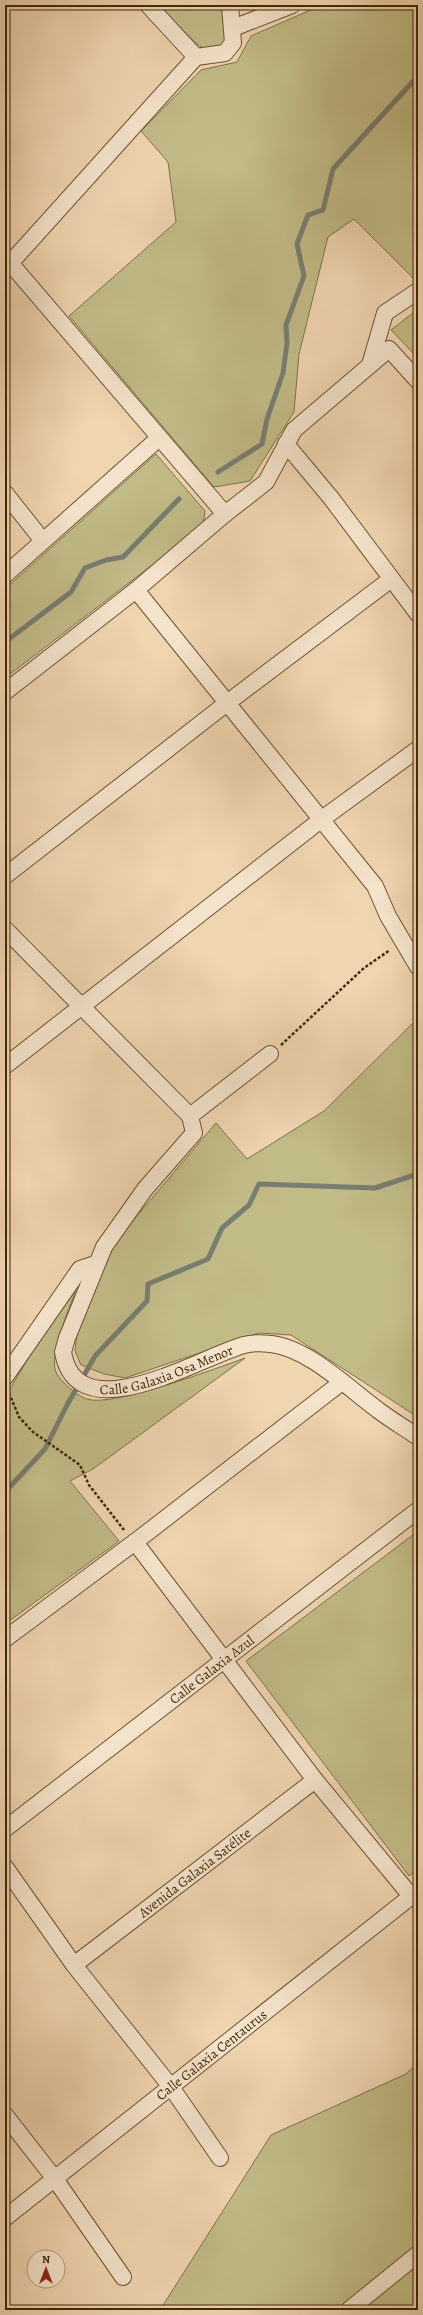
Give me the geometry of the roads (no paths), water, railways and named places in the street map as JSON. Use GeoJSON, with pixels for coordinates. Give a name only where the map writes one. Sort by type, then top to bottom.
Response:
{"type":"FeatureCollection","features":[{"type":"Feature","properties":{"kind":"street"},"geometry":{"type":"LineString","coordinates":[[148,5],[196,57]]}},
{"type":"Feature","properties":{"kind":"street"},"geometry":{"type":"LineString","coordinates":[[225,514],[7,263],[196,57],[225,53],[233,42],[230,5]]}},
{"type":"Feature","properties":{"kind":"street"},"geometry":{"type":"LineString","coordinates":[[233,28],[292,5]]}},
{"type":"Feature","properties":{"kind":"street"},"geometry":{"type":"LineString","coordinates":[[370,365],[385,313],[418,291]]}},
{"type":"Feature","properties":{"kind":"street"},"geometry":{"type":"LineString","coordinates":[[5,692],[136,590],[225,514],[266,482],[294,430],[388,349],[418,381]]}},
{"type":"Feature","properties":{"kind":"street"},"geometry":{"type":"LineString","coordinates":[[5,575],[159,438]]}},
{"type":"Feature","properties":{"kind":"street"},"geometry":{"type":"LineString","coordinates":[[286,444],[331,498],[390,580],[418,614]]}},
{"type":"Feature","properties":{"kind":"street"},"geometry":{"type":"LineString","coordinates":[[5,493],[43,541]]}},
{"type":"Feature","properties":{"kind":"street"},"geometry":{"type":"LineString","coordinates":[[5,876],[227,703],[390,580]]}},
{"type":"Feature","properties":{"kind":"street"},"geometry":{"type":"LineString","coordinates":[[136,590],[375,886],[402,941],[418,968]]}},
{"type":"Feature","properties":{"kind":"street"},"geometry":{"type":"LineString","coordinates":[[5,1066],[322,819],[418,749]]}},
{"type":"Feature","properties":{"kind":"street"},"geometry":{"type":"LineString","coordinates":[[5,929],[83,1006],[190,1116],[270,1054]]}},
{"type":"Feature","properties":{"kind":"street","name":"Calle Galaxia Osa Menor"},"geometry":{"type":"LineString","coordinates":[[190,1116],[194,1133],[124,1217],[104,1247],[95,1264],[63,1352],[65,1365],[73,1378],[87,1387],[104,1390],[138,1384],[245,1345],[270,1344],[288,1348],[342,1382],[379,1411],[418,1437]]}},
{"type":"Feature","properties":{"kind":"street"},"geometry":{"type":"LineString","coordinates":[[7,1383],[80,1269],[95,1264]]}},
{"type":"Feature","properties":{"kind":"street"},"geometry":{"type":"LineString","coordinates":[[5,1639],[135,1542],[342,1382]]}},
{"type":"Feature","properties":{"kind":"street","name":"Calle Galaxia Azul"},"geometry":{"type":"LineString","coordinates":[[5,1829],[418,1510]]}},
{"type":"Feature","properties":{"kind":"street"},"geometry":{"type":"LineString","coordinates":[[135,1542],[315,1780],[414,1893]]}},
{"type":"Feature","properties":{"kind":"street","name":"Avenida Galaxia Satélite"},"geometry":{"type":"LineString","coordinates":[[74,1965],[315,1780]]}},
{"type":"Feature","properties":{"kind":"street"},"geometry":{"type":"LineString","coordinates":[[5,1867],[74,1965],[171,2086],[220,2158]]}},
{"type":"Feature","properties":{"kind":"street","name":"Calle Galaxia Centaurus"},"geometry":{"type":"LineString","coordinates":[[5,2218],[414,1893]]}},
{"type":"Feature","properties":{"kind":"street"},"geometry":{"type":"LineString","coordinates":[[5,2115],[54,2178],[122,2277]]}},
{"type":"Feature","properties":{"kind":"street"},"geometry":{"type":"LineString","coordinates":[[349,2310],[418,2254]]}},
{"type":"Feature","properties":{"kind":"waterway"},"geometry":{"type":"LineString","coordinates":[[218,472],[262,444],[267,419],[283,373],[287,343],[286,325],[304,276],[297,244],[308,215],[323,210],[333,169],[418,76]]}},
{"type":"Feature","properties":{"kind":"waterway"},"geometry":{"type":"LineString","coordinates":[[5,642],[71,592],[85,568],[106,560],[123,557],[179,499]]}},
{"type":"Feature","properties":{"kind":"waterway"},"geometry":{"type":"LineString","coordinates":[[5,1492],[45,1449],[67,1405],[95,1356],[147,1301],[148,1284],[208,1259],[222,1228],[249,1205],[259,1184],[375,1188],[418,1174]]}}]}
